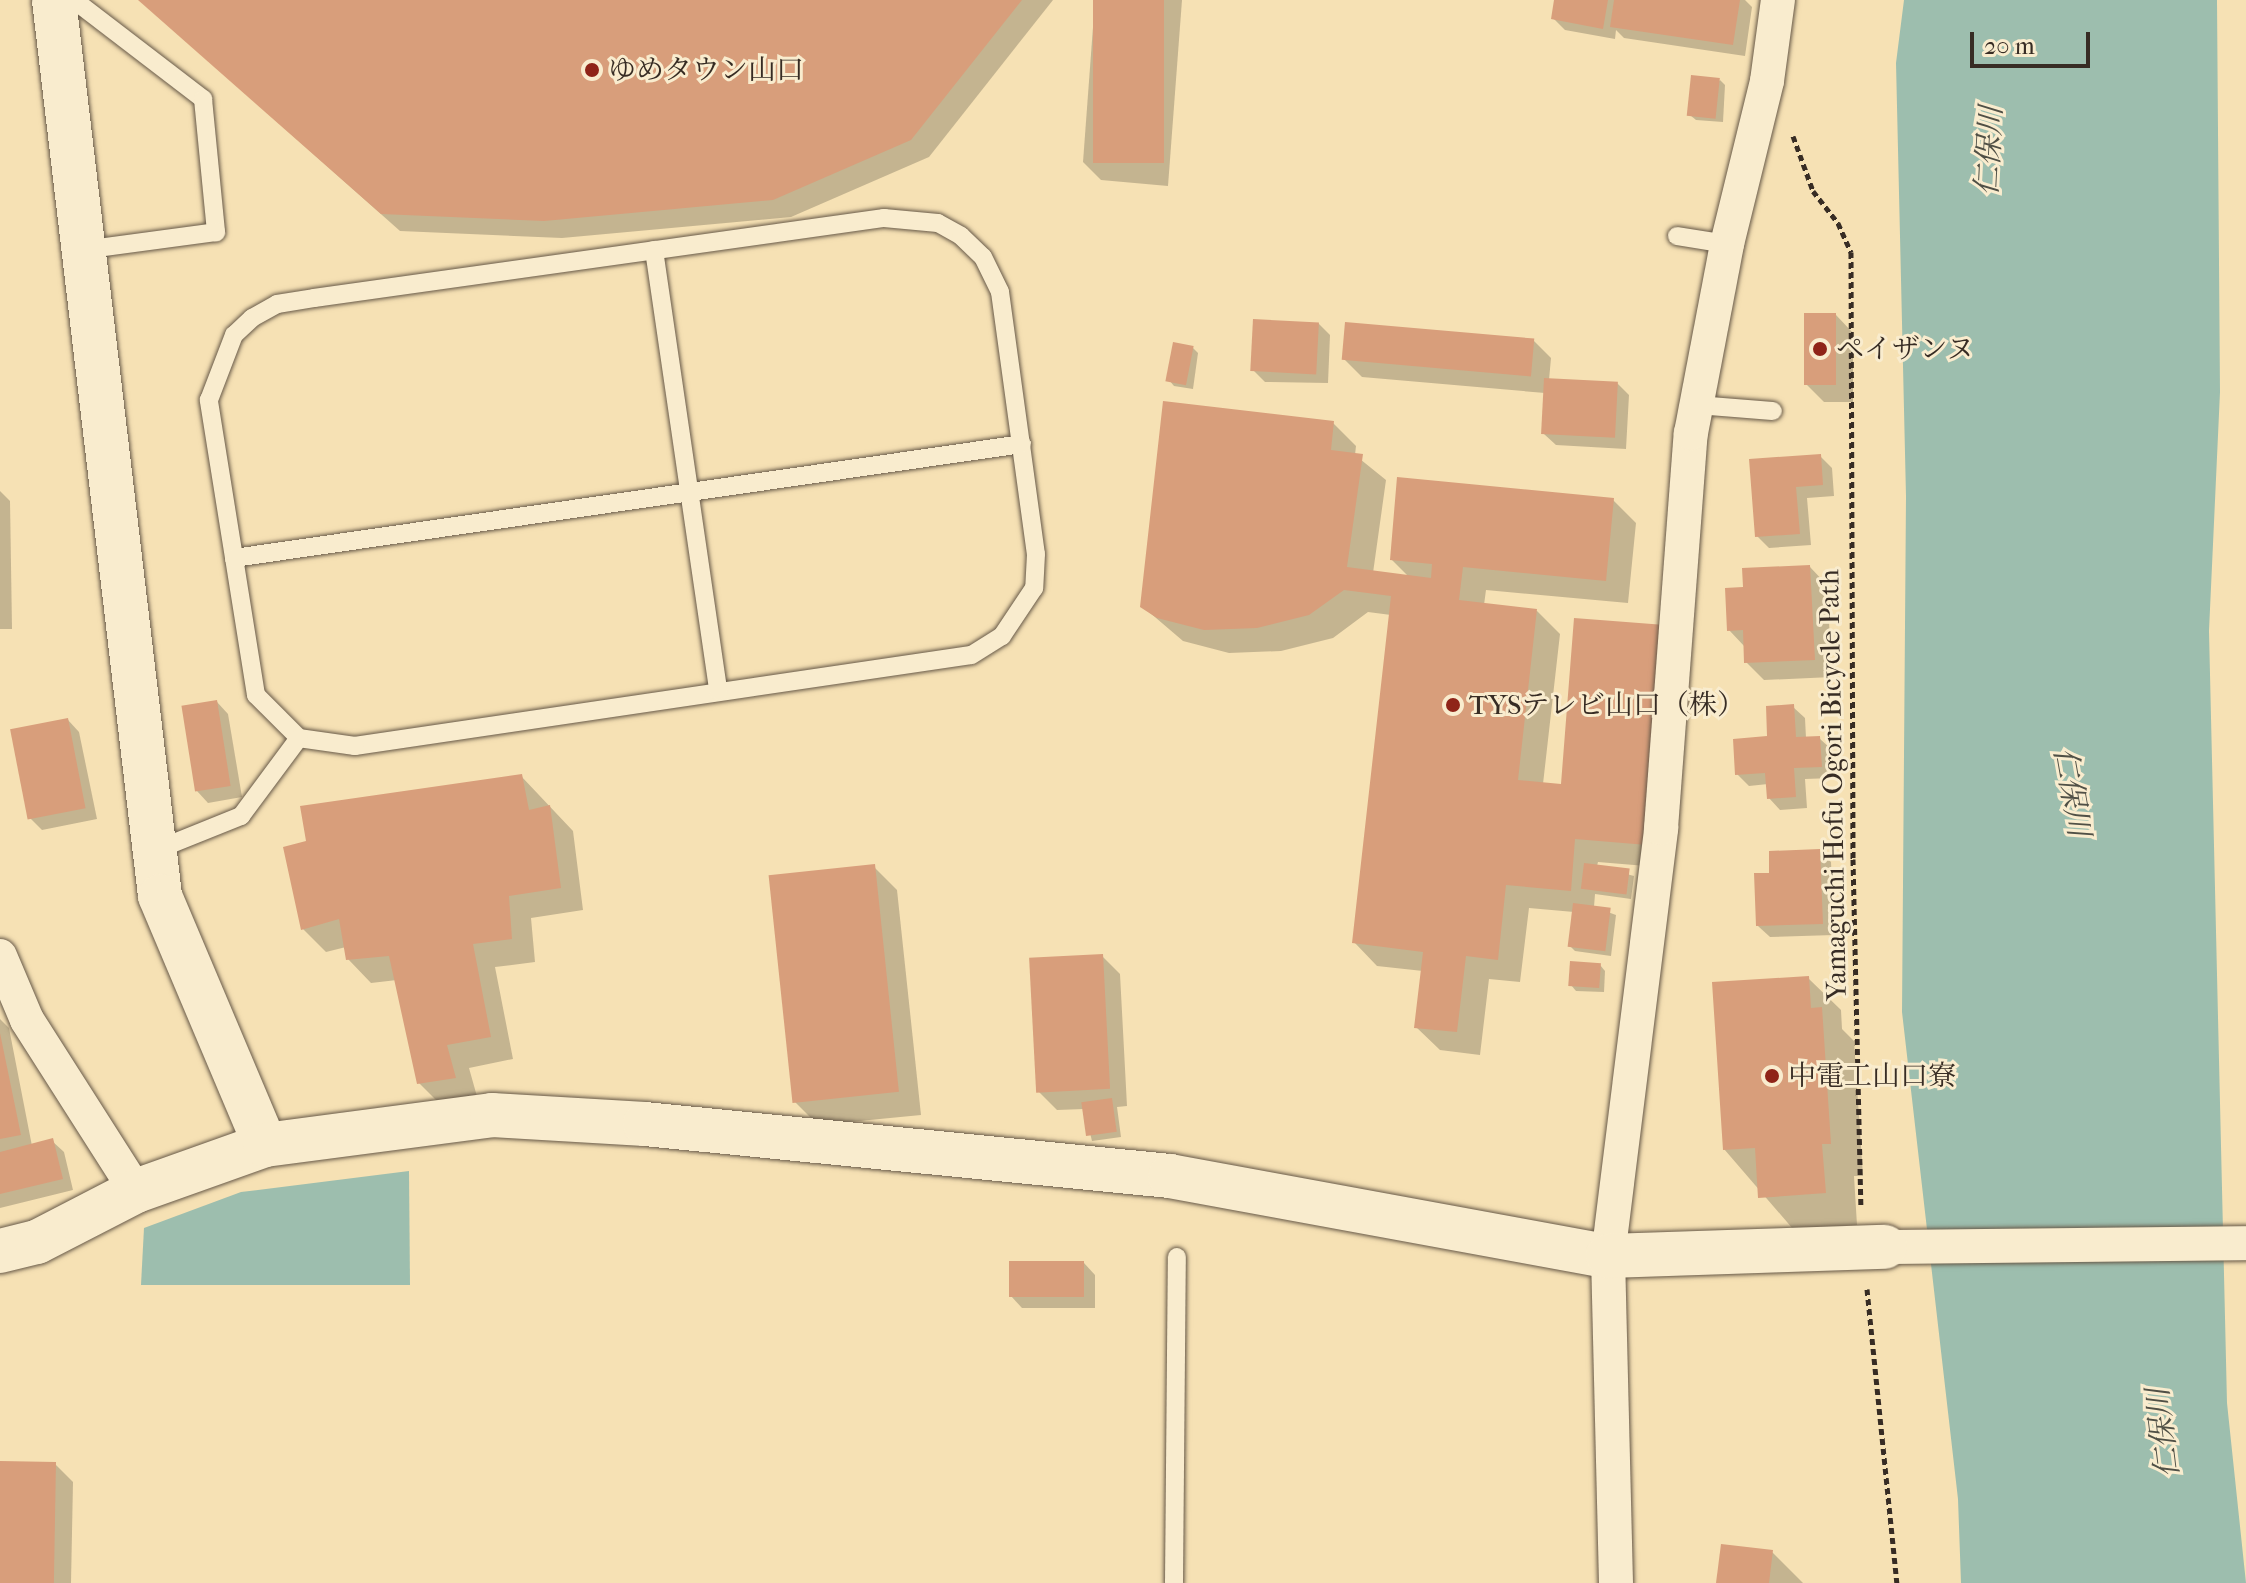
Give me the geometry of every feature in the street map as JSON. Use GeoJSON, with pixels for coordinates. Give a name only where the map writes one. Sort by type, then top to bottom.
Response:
{"type":"FeatureCollection","features":[{"type":"Feature","properties":{"kind":"street"},"geometry":{"type":"LineString","coordinates":[[54,0],[160,896],[265,1145]]}},
{"type":"Feature","properties":{"kind":"street"},"geometry":{"type":"LineString","coordinates":[[1616,1583],[1608,1256],[1644,993],[1697,405],[1727,244],[1767,81],[1778,0]]}},
{"type":"Feature","properties":{"kind":"street"},"geometry":{"type":"LineString","coordinates":[[0,956],[27,1020],[136,1191]]}},
{"type":"Feature","properties":{"kind":"street"},"geometry":{"type":"LineString","coordinates":[[0,1251],[37,1242],[136,1191],[265,1145],[492,1115],[645,1124],[1170,1176],[1608,1256],[1874,1247],[2246,1243]]}},
{"type":"Feature","properties":{"kind":"lane"},"geometry":{"type":"LineString","coordinates":[[74,0],[203,99],[216,232],[83,250]]}},
{"type":"Feature","properties":{"kind":"lane"},"geometry":{"type":"LineString","coordinates":[[884,218],[938,223],[983,257],[1000,292],[1036,554],[1034,588],[1002,636],[971,655],[355,746],[299,738],[256,695],[209,400],[234,335],[252,318],[277,304],[654,250],[884,218]]}},
{"type":"Feature","properties":{"kind":"lane"},"geometry":{"type":"LineString","coordinates":[[1677,236],[1727,244]]}},
{"type":"Feature","properties":{"kind":"lane"},"geometry":{"type":"LineString","coordinates":[[654,250],[718,691]]}},
{"type":"Feature","properties":{"kind":"lane"},"geometry":{"type":"LineString","coordinates":[[1697,405],[1773,411]]}},
{"type":"Feature","properties":{"kind":"lane"},"geometry":{"type":"LineString","coordinates":[[234,558],[1022,444]]}},
{"type":"Feature","properties":{"kind":"lane"},"geometry":{"type":"LineString","coordinates":[[154,851],[241,816],[299,738]]}},
{"type":"Feature","properties":{"kind":"lane"},"geometry":{"type":"LineString","coordinates":[[1174,1583],[1177,1257]]}},
{"type":"Feature","properties":{"kind":"path","name":"Yamaguchi Hofu Ogori Bicycle Path"},"geometry":{"type":"LineString","coordinates":[[1794,127],[1793,140],[1813,191],[1838,223],[1851,252],[1853,844],[1874,1247],[1897,1583]]}},
{"type":"Feature","properties":{"kind":"water","name":"仁保川"},"geometry":{"type":"Polygon","coordinates":[[[1904,0],[2217,0],[2220,392],[2209,631],[2227,1403],[2246,1583],[1961,1583],[1958,1499],[1902,1012],[1906,496],[1896,63],[1904,0]]]}},
{"type":"Feature","properties":{"kind":"water"},"geometry":{"type":"Polygon","coordinates":[[[409,1171],[410,1285],[141,1285],[144,1228],[241,1192],[409,1171]]]}},
{"type":"Feature","properties":{"kind":"building","name":"ゆめタウン山口"},"geometry":{"type":"Polygon","coordinates":[[[138,0],[1022,0],[911,140],[773,200],[544,221],[381,214],[138,0]]]}},
{"type":"Feature","properties":{"kind":"building"},"geometry":{"type":"Polygon","coordinates":[[[1093,0],[1164,0],[1164,163],[1093,163],[1093,0]]]}},
{"type":"Feature","properties":{"kind":"building"},"geometry":{"type":"Polygon","coordinates":[[[1554,0],[1608,0],[1603,29],[1551,19],[1554,0]]]}},
{"type":"Feature","properties":{"kind":"building"},"geometry":{"type":"Polygon","coordinates":[[[1614,0],[1740,0],[1733,45],[1610,27],[1614,0]]]}},
{"type":"Feature","properties":{"kind":"building"},"geometry":{"type":"Polygon","coordinates":[[[1691,75],[1720,78],[1716,119],[1687,116],[1691,75]]]}},
{"type":"Feature","properties":{"kind":"building","name":"ペイザンヌ"},"geometry":{"type":"Polygon","coordinates":[[[1804,313],[1836,313],[1836,385],[1804,385],[1804,313]]]}},
{"type":"Feature","properties":{"kind":"building"},"geometry":{"type":"Polygon","coordinates":[[[1253,319],[1319,322],[1316,374],[1250,371],[1253,319]]]}},
{"type":"Feature","properties":{"kind":"building"},"geometry":{"type":"Polygon","coordinates":[[[1345,322],[1534,339],[1531,376],[1342,360],[1345,322]]]}},
{"type":"Feature","properties":{"kind":"building"},"geometry":{"type":"Polygon","coordinates":[[[1173,342],[1194,346],[1186,385],[1165,381],[1173,342]]]}},
{"type":"Feature","properties":{"kind":"building"},"geometry":{"type":"Polygon","coordinates":[[[1544,378],[1618,382],[1615,438],[1541,434],[1544,378]]]}},
{"type":"Feature","properties":{"kind":"building","name":"TYSテレビ山口（株）"},"geometry":{"type":"Polygon","coordinates":[[[1163,401],[1334,421],[1331,450],[1363,454],[1347,567],[1431,578],[1432,564],[1390,560],[1397,477],[1614,498],[1606,581],[1463,567],[1459,600],[1537,609],[1518,780],[1561,784],[1574,618],[1665,625],[1647,845],[1575,839],[1571,891],[1506,885],[1498,960],[1466,956],[1457,1032],[1414,1028],[1423,952],[1352,943],[1391,596],[1344,590],[1309,615],[1257,628],[1204,630],[1157,618],[1140,607],[1163,401]]]}},
{"type":"Feature","properties":{"kind":"building"},"geometry":{"type":"Polygon","coordinates":[[[1821,454],[1823,485],[1796,487],[1800,534],[1755,537],[1749,459],[1821,454]]]}},
{"type":"Feature","properties":{"kind":"building"},"geometry":{"type":"Polygon","coordinates":[[[1810,565],[1815,660],[1744,663],[1743,630],[1727,631],[1725,588],[1743,587],[1742,568],[1810,565]]]}},
{"type":"Feature","properties":{"kind":"building"},"geometry":{"type":"Polygon","coordinates":[[[217,700],[231,786],[195,792],[181,706],[217,700]]]}},
{"type":"Feature","properties":{"kind":"building"},"geometry":{"type":"Polygon","coordinates":[[[1794,704],[1796,737],[1820,736],[1822,767],[1794,768],[1796,797],[1767,799],[1765,773],[1735,775],[1733,739],[1767,736],[1766,706],[1794,704]]]}},
{"type":"Feature","properties":{"kind":"building"},"geometry":{"type":"Polygon","coordinates":[[[68,718],[86,808],[28,820],[10,729],[68,718]]]}},
{"type":"Feature","properties":{"kind":"building"},"geometry":{"type":"Polygon","coordinates":[[[522,774],[529,810],[550,805],[561,888],[509,896],[512,939],[473,944],[491,1037],[447,1045],[456,1078],[417,1084],[389,956],[346,960],[339,919],[301,930],[283,847],[306,841],[300,806],[522,774]]]}},
{"type":"Feature","properties":{"kind":"building"},"geometry":{"type":"Polygon","coordinates":[[[1820,849],[1823,924],[1756,926],[1754,873],[1769,873],[1769,851],[1820,849]]]}},
{"type":"Feature","properties":{"kind":"building"},"geometry":{"type":"Polygon","coordinates":[[[1584,863],[1630,869],[1626,894],[1581,889],[1584,863]]]}},
{"type":"Feature","properties":{"kind":"building"},"geometry":{"type":"Polygon","coordinates":[[[875,864],[899,1092],[793,1103],[769,875],[875,864]]]}},
{"type":"Feature","properties":{"kind":"building"},"geometry":{"type":"Polygon","coordinates":[[[1573,903],[1611,908],[1605,951],[1568,947],[1573,903]]]}},
{"type":"Feature","properties":{"kind":"building"},"geometry":{"type":"Polygon","coordinates":[[[1103,954],[1110,1089],[1036,1093],[1029,958],[1103,954]]]}},
{"type":"Feature","properties":{"kind":"building"},"geometry":{"type":"Polygon","coordinates":[[[1570,961],[1601,963],[1599,988],[1568,986],[1570,961]]]}},
{"type":"Feature","properties":{"kind":"building","name":"中電工山口寮"},"geometry":{"type":"Polygon","coordinates":[[[1809,976],[1811,1008],[1822,1007],[1831,1144],[1822,1144],[1826,1193],[1758,1198],[1755,1148],[1723,1150],[1712,982],[1809,976]]]}},
{"type":"Feature","properties":{"kind":"building"},"geometry":{"type":"Polygon","coordinates":[[[0,1033],[21,1135],[0,1139],[0,1033]]]}},
{"type":"Feature","properties":{"kind":"building"},"geometry":{"type":"Polygon","coordinates":[[[1112,1098],[1117,1132],[1086,1136],[1081,1102],[1112,1098]]]}},
{"type":"Feature","properties":{"kind":"building"},"geometry":{"type":"Polygon","coordinates":[[[53,1138],[63,1179],[0,1194],[0,1152],[53,1138]]]}},
{"type":"Feature","properties":{"kind":"building"},"geometry":{"type":"Polygon","coordinates":[[[1009,1261],[1084,1261],[1084,1297],[1009,1297],[1009,1261]]]}},
{"type":"Feature","properties":{"kind":"building"},"geometry":{"type":"Polygon","coordinates":[[[0,1461],[56,1462],[54,1583],[0,1583],[0,1461]]]}},
{"type":"Feature","properties":{"kind":"building"},"geometry":{"type":"Polygon","coordinates":[[[1721,1544],[1773,1550],[1769,1583],[1716,1583],[1721,1544]]]}},
{"type":"Feature","properties":{"kind":"place","name":"ゆめタウン山口"},"geometry":{"type":"Point","coordinates":[592,70]}},
{"type":"Feature","properties":{"kind":"place","name":"ペイザンヌ"},"geometry":{"type":"Point","coordinates":[1820,349]}},
{"type":"Feature","properties":{"kind":"place","name":"TYSテレビ山口（株）"},"geometry":{"type":"Point","coordinates":[1453,705]}},
{"type":"Feature","properties":{"kind":"place","name":"中電工山口寮"},"geometry":{"type":"Point","coordinates":[1772,1076]}}]}
